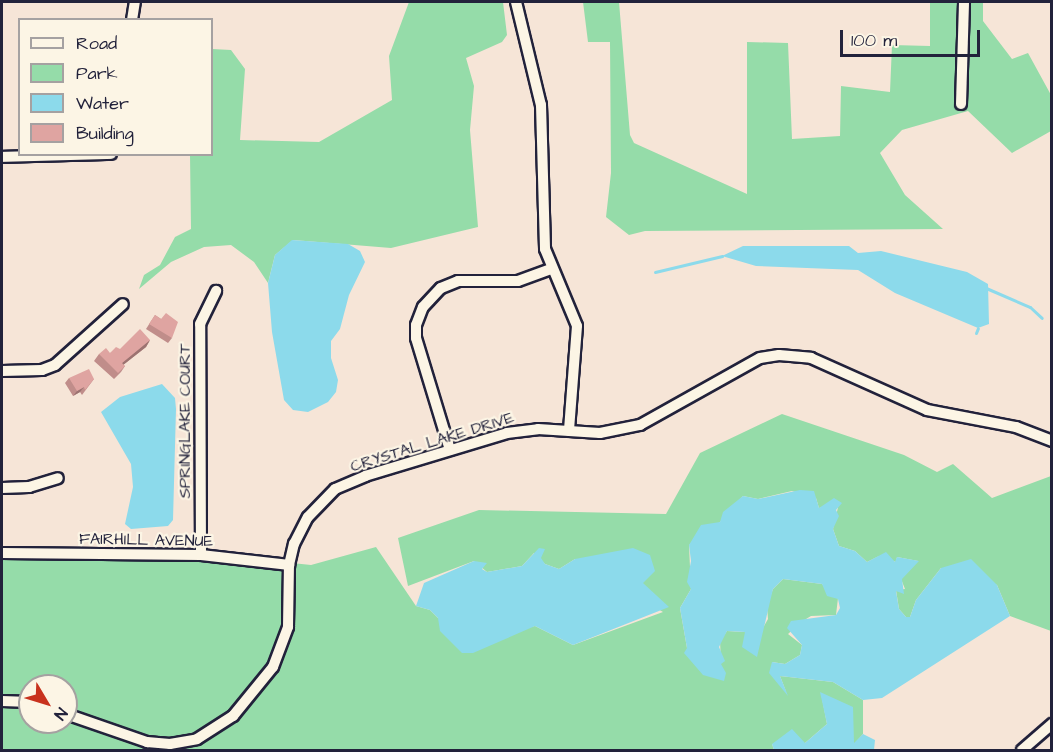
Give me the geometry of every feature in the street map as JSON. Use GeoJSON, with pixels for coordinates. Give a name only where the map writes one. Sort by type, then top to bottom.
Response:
{"type":"FeatureCollection","features":[{"type":"Feature","properties":{"kind":"street"},"geometry":{"type":"LineString","coordinates":[[132,18],[135,2]]}},
{"type":"Feature","properties":{"kind":"street"},"geometry":{"type":"LineString","coordinates":[[516,2],[541,105],[543,235],[551,269],[577,326],[569,431]]}},
{"type":"Feature","properties":{"kind":"street"},"geometry":{"type":"LineString","coordinates":[[961,104],[964,2]]}},
{"type":"Feature","properties":{"kind":"street"},"geometry":{"type":"LineString","coordinates":[[2,157],[38,156]]}},
{"type":"Feature","properties":{"kind":"street"},"geometry":{"type":"LineString","coordinates":[[450,450],[416,338],[416,325],[423,307],[441,288],[458,281],[518,281],[551,269]]}},
{"type":"Feature","properties":{"kind":"street","name":"SPRINGLAKE COURT"},"geometry":{"type":"LineString","coordinates":[[201,555],[200,324],[216,291]]}},
{"type":"Feature","properties":{"kind":"street"},"geometry":{"type":"LineString","coordinates":[[2,371],[42,370],[55,365],[123,304]]}},
{"type":"Feature","properties":{"kind":"street","name":"CRYSTAL LAKE DRIVE"},"geometry":{"type":"LineString","coordinates":[[78,718],[159,744],[189,741],[220,727],[237,713],[281,652],[288,627],[289,565],[302,525],[335,489],[365,476],[520,430],[609,432],[640,425],[741,366],[778,355],[811,358],[848,372],[927,410],[1016,427],[1052,441]]}},
{"type":"Feature","properties":{"kind":"street"},"geometry":{"type":"LineString","coordinates":[[2,488],[29,487],[58,478]]}},
{"type":"Feature","properties":{"kind":"street","name":"FAIRHILL AVENUE"},"geometry":{"type":"LineString","coordinates":[[2,553],[201,555],[289,565]]}},
{"type":"Feature","properties":{"kind":"street"},"geometry":{"type":"LineString","coordinates":[[2,701],[18,702]]}},
{"type":"Feature","properties":{"kind":"street"},"geometry":{"type":"LineString","coordinates":[[1022,750],[1052,724]]}},
{"type":"Feature","properties":{"kind":"green space"},"geometry":{"type":"Polygon","coordinates":[[[409,2],[503,2],[507,35],[502,42],[466,58],[474,86],[470,130],[478,227],[391,248],[293,240],[275,255],[268,283],[254,262],[231,245],[204,247],[171,262],[139,289],[144,275],[160,265],[175,237],[191,229],[190,156],[213,156],[213,49],[231,50],[245,69],[240,140],[319,142],[392,100],[389,56],[409,2]]]}},
{"type":"Feature","properties":{"kind":"green space"},"geometry":{"type":"Polygon","coordinates":[[[583,2],[619,2],[630,135],[634,143],[747,194],[747,42],[788,43],[792,139],[840,136],[841,86],[890,92],[892,45],[930,46],[930,2],[983,2],[983,21],[1012,59],[1028,53],[1051,95],[1051,131],[1012,153],[968,111],[902,130],[880,153],[905,195],[943,229],[645,231],[629,235],[606,217],[611,173],[610,42],[588,42],[583,2]]]}},
{"type":"Feature","properties":{"kind":"green space"},"geometry":{"type":"Polygon","coordinates":[[[782,414],[904,455],[937,472],[953,464],[992,498],[1051,476],[1051,631],[1010,616],[997,585],[941,568],[916,600],[910,617],[906,617],[899,609],[896,590],[905,589],[901,579],[918,561],[897,557],[896,562],[879,556],[867,562],[855,551],[839,546],[833,529],[839,503],[819,508],[816,498],[792,491],[758,499],[743,496],[720,522],[689,545],[691,589],[680,608],[687,648],[721,664],[720,641],[727,631],[760,633],[768,619],[767,606],[773,589],[783,579],[822,584],[838,598],[836,615],[811,616],[801,622],[788,634],[802,645],[800,655],[785,664],[772,662],[787,694],[780,676],[833,682],[863,700],[863,734],[854,744],[821,693],[827,724],[805,743],[772,744],[774,750],[2,750],[2,549],[180,551],[311,565],[376,547],[416,606],[430,610],[438,618],[525,628],[535,626],[573,645],[663,612],[575,559],[559,569],[545,564],[534,553],[522,566],[487,572],[474,561],[408,586],[398,538],[479,510],[666,514],[700,453],[782,414]]]}},
{"type":"Feature","properties":{"kind":"water"},"geometry":{"type":"Polygon","coordinates":[[[292,240],[348,244],[360,251],[365,262],[349,295],[340,329],[331,341],[331,358],[338,380],[336,392],[328,402],[308,412],[293,410],[284,400],[272,332],[268,283],[275,255],[292,240]]]}},
{"type":"Feature","properties":{"kind":"water"},"geometry":{"type":"Polygon","coordinates":[[[743,246],[849,246],[858,253],[881,251],[967,272],[988,284],[989,324],[978,328],[895,293],[858,270],[756,266],[722,256],[743,246]]]}},
{"type":"Feature","properties":{"kind":"water"},"geometry":{"type":"Polygon","coordinates":[[[162,384],[175,398],[176,409],[173,520],[168,526],[131,529],[125,524],[133,487],[131,464],[101,412],[120,397],[162,384]]]}},
{"type":"Feature","properties":{"kind":"water"},"geometry":{"type":"Polygon","coordinates":[[[800,490],[814,491],[819,508],[834,498],[842,503],[836,510],[839,516],[833,529],[839,546],[855,551],[867,562],[886,552],[895,562],[897,557],[919,561],[902,579],[904,594],[896,591],[899,609],[906,617],[910,617],[916,600],[941,568],[971,559],[997,585],[1010,616],[882,698],[863,700],[833,682],[780,676],[788,696],[769,673],[772,662],[785,664],[800,655],[802,645],[787,628],[791,621],[836,615],[840,608],[838,599],[827,596],[822,584],[783,579],[773,589],[757,657],[742,647],[745,632],[727,631],[719,647],[725,661],[721,664],[726,673],[724,681],[703,675],[684,653],[687,648],[680,608],[691,589],[687,582],[691,561],[689,545],[701,525],[720,522],[723,512],[743,496],[758,499],[800,490]]]}},
{"type":"Feature","properties":{"kind":"water"},"geometry":{"type":"Polygon","coordinates":[[[539,548],[545,549],[541,558],[545,564],[559,569],[575,559],[633,548],[650,555],[655,571],[643,583],[669,607],[573,645],[535,626],[473,653],[462,653],[440,631],[438,618],[430,610],[416,606],[424,583],[474,561],[487,563],[482,569],[487,572],[522,566],[539,548]]]}},
{"type":"Feature","properties":{"kind":"water"},"geometry":{"type":"Polygon","coordinates":[[[820,692],[853,707],[854,743],[863,734],[875,740],[874,750],[774,750],[772,744],[792,729],[805,743],[827,724],[820,692]]]}},
{"type":"Feature","properties":{"kind":"building"},"geometry":{"type":"Polygon","coordinates":[[[166,313],[178,322],[172,338],[149,324],[155,315],[161,319],[166,313]]]}},
{"type":"Feature","properties":{"kind":"building"},"geometry":{"type":"Polygon","coordinates":[[[140,329],[150,340],[122,363],[125,366],[118,373],[99,354],[106,348],[110,353],[116,347],[120,349],[140,329]]]}},
{"type":"Feature","properties":{"kind":"building"},"geometry":{"type":"Polygon","coordinates":[[[89,369],[94,379],[85,390],[84,387],[77,391],[69,378],[89,369]]]}},
{"type":"Feature","properties":{"kind":"waterway"},"geometry":{"type":"LineString","coordinates":[[655,272],[722,256]]}},
{"type":"Feature","properties":{"kind":"waterway"},"geometry":{"type":"LineString","coordinates":[[986,288],[1030,307],[1042,318]]}},
{"type":"Feature","properties":{"kind":"waterway"},"geometry":{"type":"LineString","coordinates":[[976,333],[978,328]]}}]}
